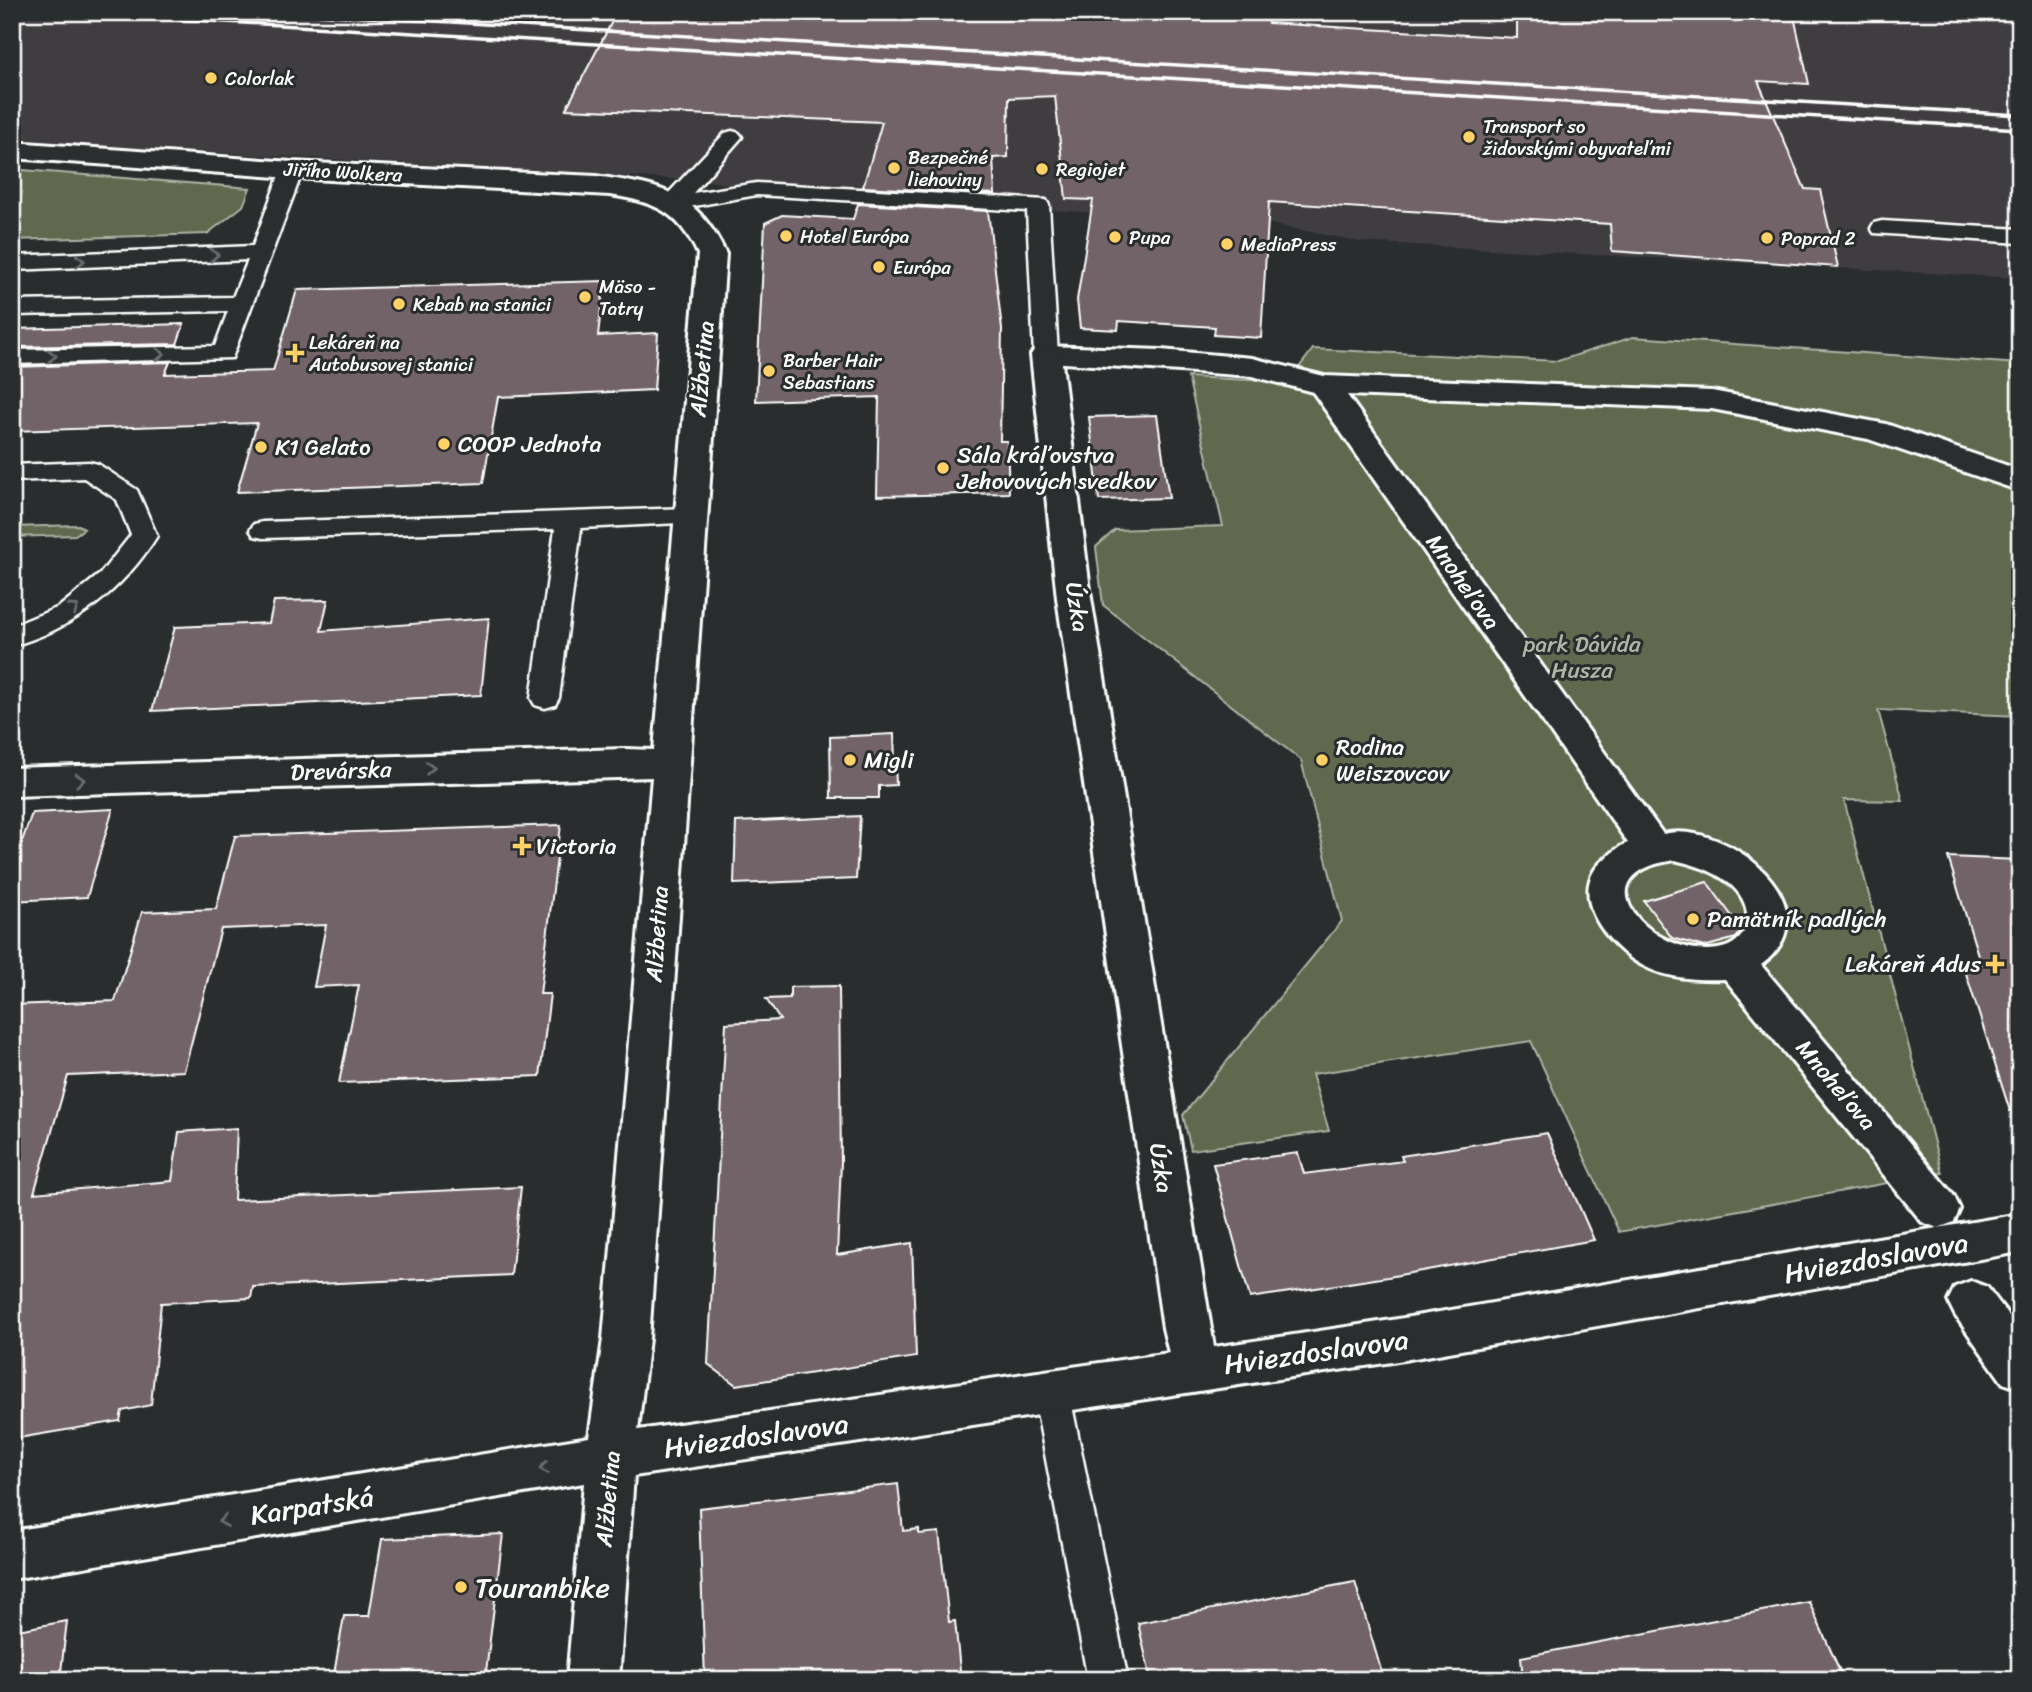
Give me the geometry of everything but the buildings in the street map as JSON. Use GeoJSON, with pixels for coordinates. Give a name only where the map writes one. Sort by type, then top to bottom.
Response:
{"type":"FeatureCollection","features":[{"type":"Feature","properties":{"kind":"street","name":"Jiřího Wolkera"},"geometry":{"type":"LineString","coordinates":[[12,150],[292,170],[596,184],[642,192],[673,203]]}},
{"type":"Feature","properties":{"kind":"street","name":"Alžbetina"},"geometry":{"type":"LineString","coordinates":[[593,1680],[611,1456],[626,1339],[712,254],[700,228],[673,203]]}},
{"type":"Feature","properties":{"kind":"street"},"geometry":{"type":"LineString","coordinates":[[1046,355],[1161,359],[1252,367],[1324,385],[1712,400],[1875,430],[2020,481]]}},
{"type":"Feature","properties":{"kind":"street","name":"Úzka"},"geometry":{"type":"LineString","coordinates":[[1046,355],[1074,598],[1184,1314],[1197,1369]]}},
{"type":"Feature","properties":{"kind":"street","name":"Mnoheľova"},"geometry":{"type":"LineString","coordinates":[[1324,385],[1652,848]]}},
{"type":"Feature","properties":{"kind":"street","name":"Drevárska"},"geometry":{"type":"LineString","coordinates":[[12,782],[625,762],[670,764]]}},
{"type":"Feature","properties":{"kind":"street"},"geometry":{"type":"LineString","coordinates":[[1674,846],[1698,850],[1720,858],[1740,871],[1756,886],[1766,904],[1768,922],[1763,938],[1751,952],[1734,961],[1695,966],[1674,962],[1636,944],[1619,926],[1609,907],[1608,887],[1615,869],[1630,856],[1652,848],[1674,846]]}},
{"type":"Feature","properties":{"kind":"street","name":"Mnoheľova"},"geometry":{"type":"LineString","coordinates":[[1734,961],[1938,1209]]}},
{"type":"Feature","properties":{"kind":"street","name":"Hviezdoslavova"},"geometry":{"type":"LineString","coordinates":[[611,1456],[743,1439],[1392,1341],[2020,1233]]}},
{"type":"Feature","properties":{"kind":"street"},"geometry":{"type":"LineString","coordinates":[[1971,1301],[2020,1368]]}},
{"type":"Feature","properties":{"kind":"street","name":"Karpatská"},"geometry":{"type":"LineString","coordinates":[[12,1555],[611,1456]]}},
{"type":"Feature","properties":{"kind":"lane"},"geometry":{"type":"LineString","coordinates":[[673,203],[732,137]]}},
{"type":"Feature","properties":{"kind":"lane"},"geometry":{"type":"LineString","coordinates":[[12,357],[224,353],[292,170]]}},
{"type":"Feature","properties":{"kind":"lane","name":"Úzka"},"geometry":{"type":"LineString","coordinates":[[673,203],[757,189],[1038,205],[1046,355]]}},
{"type":"Feature","properties":{"kind":"lane"},"geometry":{"type":"LineString","coordinates":[[1882,228],[2020,236]]}},
{"type":"Feature","properties":{"kind":"lane"},"geometry":{"type":"LineString","coordinates":[[12,263],[167,258],[261,251]]}},
{"type":"Feature","properties":{"kind":"lane"},"geometry":{"type":"LineString","coordinates":[[12,308],[243,303]]}},
{"type":"Feature","properties":{"kind":"lane"},"geometry":{"type":"LineString","coordinates":[[12,473],[89,470],[128,496],[144,536],[109,580],[68,613],[12,637]]}},
{"type":"Feature","properties":{"kind":"lane"},"geometry":{"type":"LineString","coordinates":[[263,530],[690,516]]}},
{"type":"Feature","properties":{"kind":"lane"},"geometry":{"type":"LineString","coordinates":[[545,698],[569,519]]}},
{"type":"Feature","properties":{"kind":"lane"},"geometry":{"type":"LineString","coordinates":[[1051,1391],[1108,1680]]}},
{"type":"Feature","properties":{"kind":"shaded area"},"geometry":{"type":"Polygon","coordinates":[[[12,12],[2020,12],[2020,278],[1361,242],[1266,223],[787,194],[708,181],[69,144],[12,137],[12,12]]]}},
{"type":"Feature","properties":{"kind":"green space"},"geometry":{"type":"Polygon","coordinates":[[[12,169],[250,188],[243,206],[207,234],[12,240],[12,169]]]}},
{"type":"Feature","properties":{"kind":"green space","name":"park Dávida Husza"},"geometry":{"type":"Polygon","coordinates":[[[1633,337],[2020,364],[2020,716],[1878,710],[1903,801],[1844,800],[1942,1173],[1619,1232],[1531,1041],[1312,1074],[1329,1131],[1191,1150],[1183,1115],[1342,921],[1301,760],[1103,605],[1096,547],[1115,530],[1223,526],[1188,377],[1288,382],[1313,349],[1558,361],[1633,337]]]}},
{"type":"Feature","properties":{"kind":"green space"},"geometry":{"type":"Polygon","coordinates":[[[79,525],[84,529],[75,535],[12,537],[12,527],[79,525]]]}},
{"type":"Feature","properties":{"kind":"railway"},"geometry":{"type":"LineString","coordinates":[[61,12],[2020,129]]}},
{"type":"Feature","properties":{"kind":"railway"},"geometry":{"type":"LineString","coordinates":[[283,12],[2020,115]]}},
{"type":"Feature","properties":{"kind":"place","name":"Colorlak"},"geometry":{"type":"Point","coordinates":[211,78]}},
{"type":"Feature","properties":{"kind":"place","name":"Transport so židovskými obyvateľmi"},"geometry":{"type":"Point","coordinates":[1469,137]}},
{"type":"Feature","properties":{"kind":"place","name":"Bezpečné liehoviny"},"geometry":{"type":"Point","coordinates":[894,168]}},
{"type":"Feature","properties":{"kind":"place","name":"Regiojet"},"geometry":{"type":"Point","coordinates":[1042,169]}},
{"type":"Feature","properties":{"kind":"place","name":"Hotel Európa"},"geometry":{"type":"Point","coordinates":[786,236]}},
{"type":"Feature","properties":{"kind":"place","name":"Pupa"},"geometry":{"type":"Point","coordinates":[1115,237]}},
{"type":"Feature","properties":{"kind":"place","name":"Poprad 2"},"geometry":{"type":"Point","coordinates":[1767,238]}},
{"type":"Feature","properties":{"kind":"place","name":"MediaPress"},"geometry":{"type":"Point","coordinates":[1227,244]}},
{"type":"Feature","properties":{"kind":"place","name":"Európa"},"geometry":{"type":"Point","coordinates":[879,267]}},
{"type":"Feature","properties":{"kind":"place","name":"Mäso - Tatry"},"geometry":{"type":"Point","coordinates":[585,297]}},
{"type":"Feature","properties":{"kind":"place","name":"Kebab na stanici"},"geometry":{"type":"Point","coordinates":[399,304]}},
{"type":"Feature","properties":{"kind":"place","name":"Lekáreň na Autobusovej stanici"},"geometry":{"type":"Point","coordinates":[295,353]}},
{"type":"Feature","properties":{"kind":"place","name":"Barber Hair Sebastians"},"geometry":{"type":"Point","coordinates":[769,371]}},
{"type":"Feature","properties":{"kind":"place","name":"COOP Jednota"},"geometry":{"type":"Point","coordinates":[444,444]}},
{"type":"Feature","properties":{"kind":"place","name":"K1 Gelato"},"geometry":{"type":"Point","coordinates":[261,447]}},
{"type":"Feature","properties":{"kind":"place","name":"Sála kráľovstva Jehovových svedkov"},"geometry":{"type":"Point","coordinates":[943,468]}},
{"type":"Feature","properties":{"kind":"place","name":"Migli"},"geometry":{"type":"Point","coordinates":[850,760]}},
{"type":"Feature","properties":{"kind":"place","name":"Rodina Weiszovcov"},"geometry":{"type":"Point","coordinates":[1322,760]}},
{"type":"Feature","properties":{"kind":"place","name":"Victoria"},"geometry":{"type":"Point","coordinates":[522,846]}},
{"type":"Feature","properties":{"kind":"place","name":"Pamätník padlých"},"geometry":{"type":"Point","coordinates":[1693,919]}},
{"type":"Feature","properties":{"kind":"place","name":"Lekáreň Adus"},"geometry":{"type":"Point","coordinates":[1995,964]}},
{"type":"Feature","properties":{"kind":"place","name":"Touranbike"},"geometry":{"type":"Point","coordinates":[461,1587]}}]}
